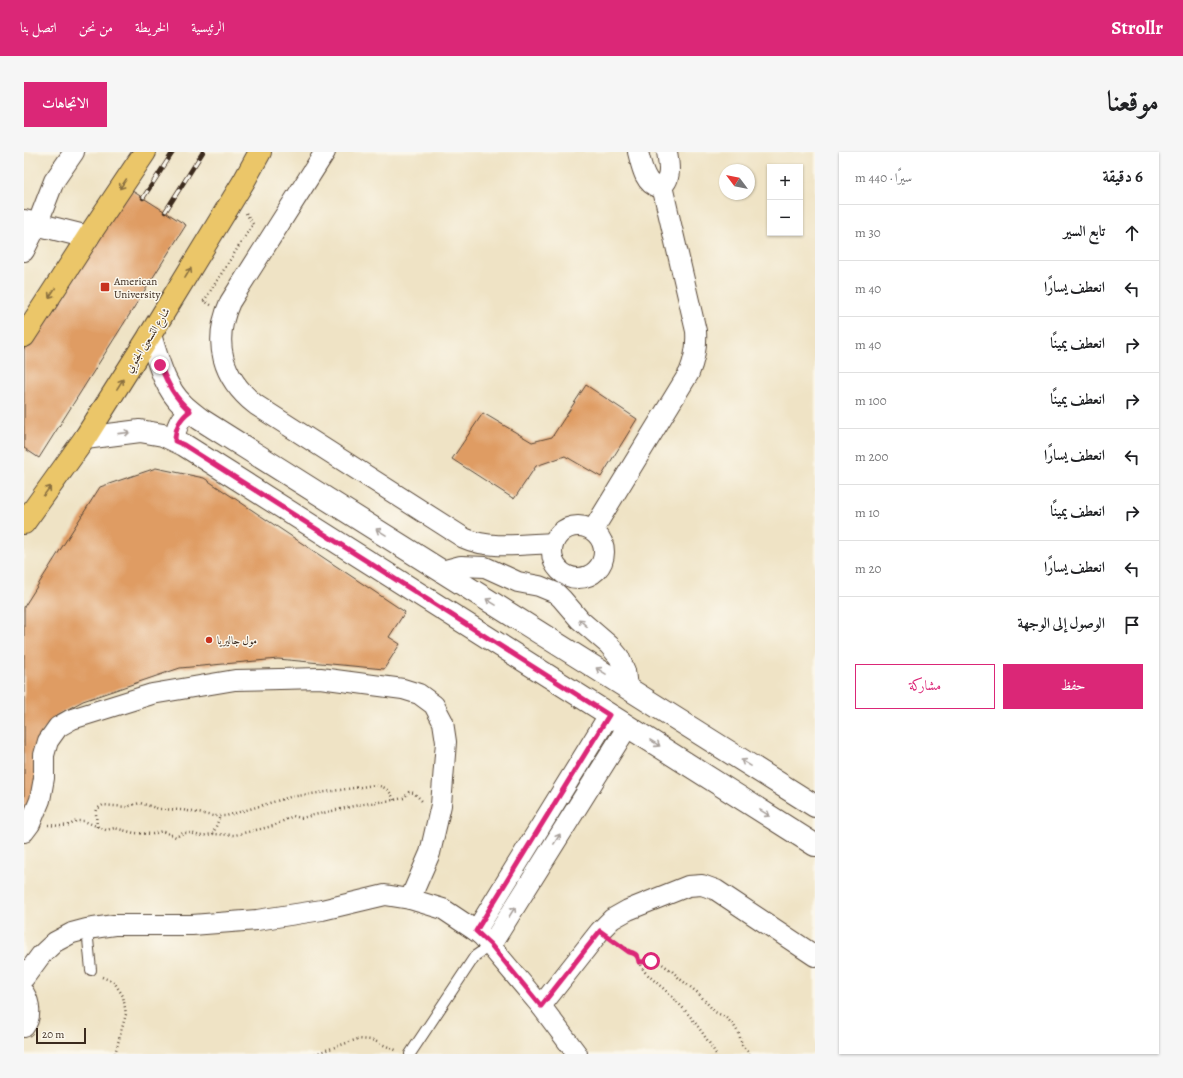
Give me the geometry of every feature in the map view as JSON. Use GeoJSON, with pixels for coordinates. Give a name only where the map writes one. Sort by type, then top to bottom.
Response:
{"type":"FeatureCollection","features":[{"type":"Feature","properties":{"kind":"main road"},"geometry":{"type":"LineString","coordinates":[[24,335],[145,152]]}},
{"type":"Feature","properties":{"kind":"main road","name":"شارع التسعين الجنوبي"},"geometry":{"type":"LineString","coordinates":[[24,523],[85,438],[150,335],[244,181],[260,152]]}},
{"type":"Feature","properties":{"kind":"street"},"geometry":{"type":"LineString","coordinates":[[24,251],[30,223],[54,181],[74,152]]}},
{"type":"Feature","properties":{"kind":"street"},"geometry":{"type":"LineString","coordinates":[[325,152],[230,302],[225,314],[221,340],[222,353],[230,377],[237,388],[256,405],[464,538],[478,544],[493,545],[553,543]]}},
{"type":"Feature","properties":{"kind":"street"},"geometry":{"type":"LineString","coordinates":[[638,152],[643,171],[650,184],[654,186],[662,186]]}},
{"type":"Feature","properties":{"kind":"street"},"geometry":{"type":"LineString","coordinates":[[593,530],[689,373],[694,362],[696,351],[696,331],[662,186],[667,179],[667,152]]}},
{"type":"Feature","properties":{"kind":"street"},"geometry":{"type":"LineString","coordinates":[[30,223],[88,237]]}},
{"type":"Feature","properties":{"kind":"street"},"geometry":{"type":"LineString","coordinates":[[150,335],[168,386],[182,404],[200,419],[815,806]]}},
{"type":"Feature","properties":{"kind":"street"},"geometry":{"type":"LineString","coordinates":[[175,441],[177,426],[181,419],[190,411]]}},
{"type":"Feature","properties":{"kind":"street"},"geometry":{"type":"LineString","coordinates":[[85,438],[140,431],[163,435],[184,445],[815,845]]}},
{"type":"Feature","properties":{"kind":"street"},"geometry":{"type":"LineString","coordinates":[[570,527],[586,527],[593,530],[602,543],[604,550],[600,565],[589,575],[576,578],[564,574],[555,564],[552,554],[553,543],[557,536],[570,527]]}},
{"type":"Feature","properties":{"kind":"street"},"geometry":{"type":"LineString","coordinates":[[541,586],[555,564]]}},
{"type":"Feature","properties":{"kind":"street"},"geometry":{"type":"LineString","coordinates":[[442,571],[461,566],[485,567],[518,582],[541,586],[548,589],[562,599],[580,620],[609,645],[619,656],[625,671],[627,687]]}},
{"type":"Feature","properties":{"kind":"street"},"geometry":{"type":"LineString","coordinates":[[562,599],[576,578]]}},
{"type":"Feature","properties":{"kind":"street"},"geometry":{"type":"LineString","coordinates":[[27,828],[40,800],[44,778],[44,755],[48,741],[58,727],[72,720],[152,694],[236,680],[320,678],[403,689],[419,694],[434,705],[443,722],[446,742],[441,805],[430,853],[410,898]]}},
{"type":"Feature","properties":{"kind":"street"},"geometry":{"type":"LineString","coordinates":[[476,931],[609,715]]}},
{"type":"Feature","properties":{"kind":"street"},"geometry":{"type":"LineString","coordinates":[[491,945],[628,726]]}},
{"type":"Feature","properties":{"kind":"street"},"geometry":{"type":"LineString","coordinates":[[541,1006],[600,931],[612,919],[628,910],[688,886],[702,885],[716,890],[815,956]]}},
{"type":"Feature","properties":{"kind":"street"},"geometry":{"type":"LineString","coordinates":[[24,978],[41,955],[55,942],[72,933],[86,929],[114,925],[192,925],[257,920],[322,910],[385,895],[410,898],[443,909],[476,931],[491,945],[541,1006],[577,1054]]}},
{"type":"Feature","properties":{"kind":"street"},"geometry":{"type":"LineString","coordinates":[[24,993],[29,1004],[29,1014],[24,1027]]}},
{"type":"Feature","properties":{"kind":"lane"},"geometry":{"type":"LineString","coordinates":[[86,929],[91,970]]}},
{"type":"Feature","properties":{"kind":"lane"},"geometry":{"type":"LineString","coordinates":[[475,956],[476,931]]}},
{"type":"Feature","properties":{"kind":"lane"},"geometry":{"type":"LineString","coordinates":[[410,1054],[475,956],[491,945]]}},
{"type":"Feature","properties":{"kind":"path"},"geometry":{"type":"LineString","coordinates":[[204,301],[253,224]]}},
{"type":"Feature","properties":{"kind":"path"},"geometry":{"type":"LineString","coordinates":[[98,827],[96,814],[97,809],[103,805],[126,807],[140,803],[159,809],[183,810],[213,816],[226,816],[290,797],[375,785],[384,786],[390,792],[394,800]]}},
{"type":"Feature","properties":{"kind":"path"},"geometry":{"type":"LineString","coordinates":[[27,828],[70,825],[76,821],[84,821],[106,830],[114,828],[134,833],[153,834],[162,832],[176,837],[183,833],[200,836],[213,834],[235,835],[273,826],[293,816],[300,818],[363,804],[404,798],[409,792],[414,793],[423,802],[441,805]]}},
{"type":"Feature","properties":{"kind":"path"},"geometry":{"type":"LineString","coordinates":[[213,834],[220,816]]}},
{"type":"Feature","properties":{"kind":"path"},"geometry":{"type":"LineString","coordinates":[[600,931],[638,957],[644,971],[674,998],[701,1031],[716,1054]]}},
{"type":"Feature","properties":{"kind":"path"},"geometry":{"type":"LineString","coordinates":[[639,962],[651,961],[662,964],[672,971],[698,993],[715,1012],[725,1017],[733,1024],[739,1034],[742,1045],[750,1054]]}},
{"type":"Feature","properties":{"kind":"path"},"geometry":{"type":"LineString","coordinates":[[91,970],[114,982],[123,996],[126,1014],[114,1054]]}},
{"type":"Feature","properties":{"kind":"path"},"geometry":{"type":"LineString","coordinates":[[315,1054],[358,1039],[372,1040],[396,1049],[402,1054]]}},
{"type":"Feature","properties":{"kind":"building","name":"American University"},"geometry":{"type":"Polygon","coordinates":[[[126,187],[186,225],[39,458],[24,448],[24,349],[126,187]]]}},
{"type":"Feature","properties":{"kind":"building"},"geometry":{"type":"Polygon","coordinates":[[[586,385],[637,419],[601,477],[565,456],[536,466],[514,499],[452,459],[483,413],[532,442],[552,437],[586,385]]]}},
{"type":"Feature","properties":{"kind":"building","name":"مول جاليريا"},"geometry":{"type":"Polygon","coordinates":[[[156,468],[204,478],[405,612],[389,637],[400,644],[384,669],[278,659],[180,668],[83,701],[57,715],[43,731],[39,777],[24,819],[24,607],[100,487],[156,468]]]}},
{"type":"Feature","properties":{"kind":"railway"},"geometry":{"type":"LineString","coordinates":[[143,198],[173,152]]}},
{"type":"Feature","properties":{"kind":"railway"},"geometry":{"type":"LineString","coordinates":[[165,212],[203,152]]}},
{"type":"Feature","properties":{"kind":"place","name":"American University"},"geometry":{"type":"Point","coordinates":[105,287]}},
{"type":"Feature","properties":{"kind":"place","name":"مول جاليريا"},"geometry":{"type":"Point","coordinates":[209,640]}},
{"type":"Feature","properties":{"kind":"route"},"geometry":{"type":"LineString","coordinates":[[160,365],[168,386],[182,404],[190,411],[185,414],[177,426],[175,441],[184,445],[609,715],[476,931],[491,945],[541,1006],[600,931],[629,952],[634,953],[638,957],[639,962],[651,961]]}}]}
